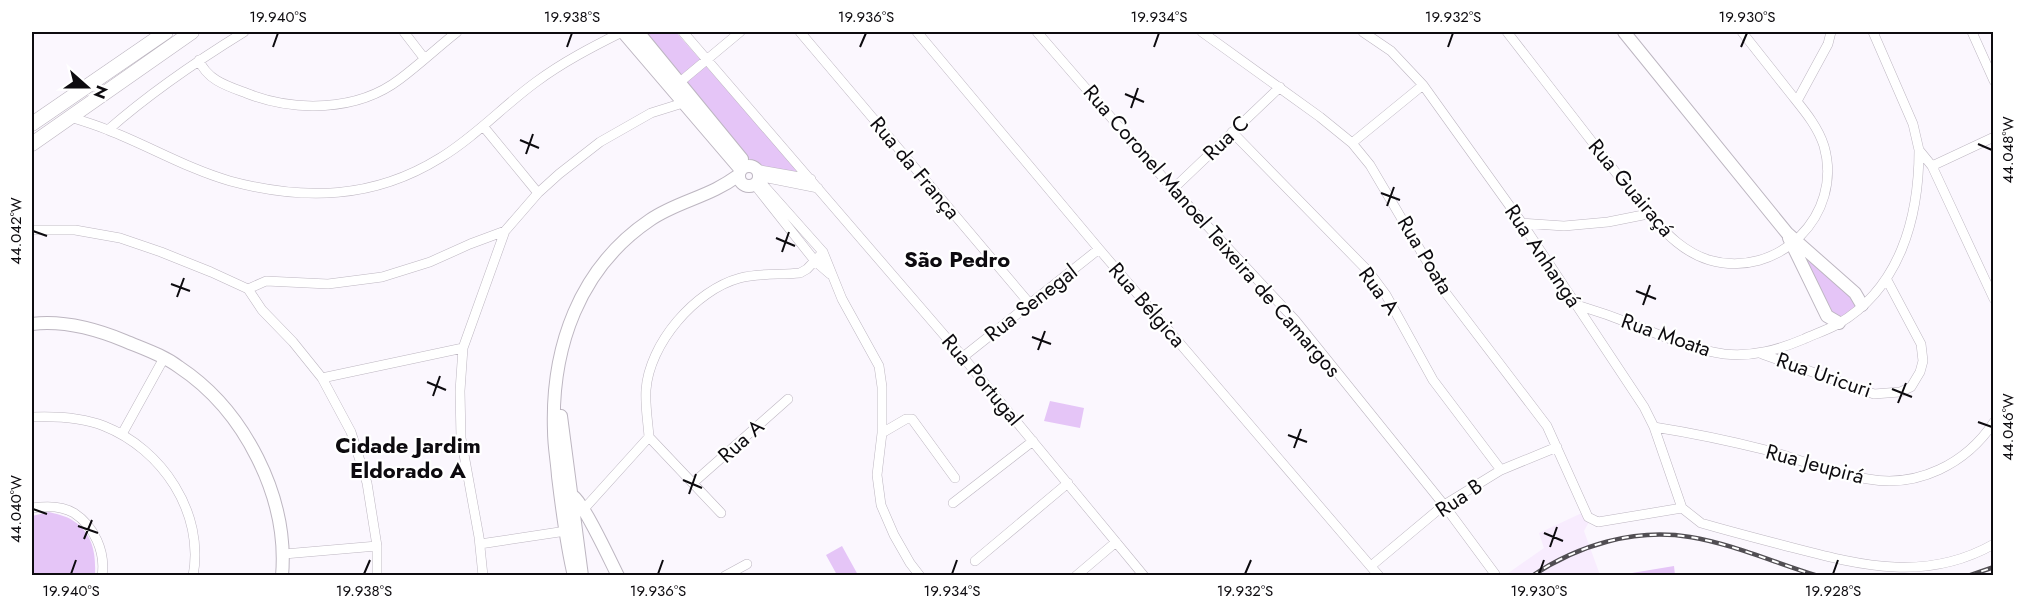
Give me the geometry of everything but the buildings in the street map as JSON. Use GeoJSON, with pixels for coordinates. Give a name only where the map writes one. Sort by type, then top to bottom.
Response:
{"type":"FeatureCollection","features":[{"type":"Feature","properties":{"kind":"main road"},"geometry":{"type":"LineString","coordinates":[[32,124],[163,32]]}},
{"type":"Feature","properties":{"kind":"main road"},"geometry":{"type":"LineString","coordinates":[[32,144],[192,32]]}},
{"type":"Feature","properties":{"kind":"street"},"geometry":{"type":"LineString","coordinates":[[108,130],[134,107],[199,60],[244,32]]}},
{"type":"Feature","properties":{"kind":"street"},"geometry":{"type":"LineString","coordinates":[[404,32],[424,58]]}},
{"type":"Feature","properties":{"kind":"street"},"geometry":{"type":"LineString","coordinates":[[199,60],[208,76],[268,101],[303,106],[345,103],[399,80],[457,32]]}},
{"type":"Feature","properties":{"kind":"street"},"geometry":{"type":"LineString","coordinates":[[70,117],[108,130],[181,163],[229,181],[299,193],[346,193],[393,182],[440,158],[535,83],[578,54],[623,32],[683,103],[823,252],[831,275],[879,366],[882,387],[882,433],[877,475],[881,505],[909,563],[920,576]]}},
{"type":"Feature","properties":{"kind":"street"},"geometry":{"type":"LineString","coordinates":[[638,32],[680,81],[815,261],[831,275]]}},
{"type":"Feature","properties":{"kind":"street","name":"Rua Portugal"},"geometry":{"type":"LineString","coordinates":[[682,32],[963,357],[1144,576]]}},
{"type":"Feature","properties":{"kind":"street"},"geometry":{"type":"LineString","coordinates":[[680,81],[740,32]]}},
{"type":"Feature","properties":{"kind":"street","name":"Rua da França"},"geometry":{"type":"LineString","coordinates":[[800,32],[1030,304]]}},
{"type":"Feature","properties":{"kind":"street","name":"Rua Bélgica"},"geometry":{"type":"LineString","coordinates":[[917,32],[1099,249],[1380,576]]}},
{"type":"Feature","properties":{"kind":"street","name":"Rua Coronel Manoel Teixeira de Camargos"},"geometry":{"type":"LineString","coordinates":[[1037,32],[1173,189],[1295,320],[1444,505],[1495,574]]}},
{"type":"Feature","properties":{"kind":"street","name":"Rua Poata"},"geometry":{"type":"LineString","coordinates":[[1202,32],[1280,87],[1352,144],[1370,165],[1445,292],[1547,426],[1588,517],[1598,522],[1682,508]]}},
{"type":"Feature","properties":{"kind":"street","name":"Rua Anhangá"},"geometry":{"type":"LineString","coordinates":[[1363,32],[1390,51],[1423,85],[1577,305],[1644,407],[1654,427],[1682,508]]}},
{"type":"Feature","properties":{"kind":"street","name":"Rua Guairaçá"},"geometry":{"type":"LineString","coordinates":[[1507,32],[1648,214],[1677,243],[1707,259],[1734,263],[1774,255],[1792,240]]}},
{"type":"Feature","properties":{"kind":"street"},"geometry":{"type":"LineString","coordinates":[[1624,32],[1792,240],[1855,293],[1862,305]]}},
{"type":"Feature","properties":{"kind":"street"},"geometry":{"type":"LineString","coordinates":[[1742,32],[1814,123],[1824,147],[1827,170],[1820,209],[1810,225],[1792,240]]}},
{"type":"Feature","properties":{"kind":"street"},"geometry":{"type":"LineString","coordinates":[[1797,101],[1828,44],[1831,32]]}},
{"type":"Feature","properties":{"kind":"street"},"geometry":{"type":"LineString","coordinates":[[1873,32],[1913,124],[1919,150],[1932,166],[1994,298]]}},
{"type":"Feature","properties":{"kind":"street"},"geometry":{"type":"LineString","coordinates":[[1972,32],[1994,81]]}},
{"type":"Feature","properties":{"kind":"street"},"geometry":{"type":"LineString","coordinates":[[1352,144],[1423,85]]}},
{"type":"Feature","properties":{"kind":"street","name":"Rua C"},"geometry":{"type":"LineString","coordinates":[[1173,189],[1280,87]]}},
{"type":"Feature","properties":{"kind":"street"},"geometry":{"type":"LineString","coordinates":[[483,576],[480,544],[461,438],[460,391],[463,348],[506,231],[538,193],[600,142],[651,113],[683,103]]}},
{"type":"Feature","properties":{"kind":"street"},"geometry":{"type":"LineString","coordinates":[[483,126],[538,193]]}},
{"type":"Feature","properties":{"kind":"street","name":"Rua A"},"geometry":{"type":"LineString","coordinates":[[1232,132],[1375,280],[1386,295],[1433,380],[1501,470]]}},
{"type":"Feature","properties":{"kind":"street"},"geometry":{"type":"LineString","coordinates":[[1932,166],[1994,137]]}},
{"type":"Feature","properties":{"kind":"street","name":"Rua Moata"},"geometry":{"type":"LineString","coordinates":[[1577,305],[1613,316],[1684,345],[1722,353],[1761,353],[1793,343],[1839,323],[1862,305],[1887,280],[1903,245],[1915,207],[1919,150]]}},
{"type":"Feature","properties":{"kind":"street"},"geometry":{"type":"LineString","coordinates":[[750,176],[818,188]]}},
{"type":"Feature","properties":{"kind":"street"},"geometry":{"type":"LineString","coordinates":[[566,531],[554,433],[559,354],[569,321],[580,297],[605,261],[629,236],[650,220],[675,206],[716,189],[750,176],[811,179]]}},
{"type":"Feature","properties":{"kind":"street"},"geometry":{"type":"LineString","coordinates":[[1521,223],[1564,226],[1608,222],[1648,214]]}},
{"type":"Feature","properties":{"kind":"street"},"geometry":{"type":"LineString","coordinates":[[32,230],[75,230],[120,238],[229,279],[248,289],[262,310],[293,342],[322,378],[351,432],[367,483],[377,546],[377,576]]}},
{"type":"Feature","properties":{"kind":"street"},"geometry":{"type":"LineString","coordinates":[[248,289],[266,281],[328,284],[382,277],[430,262],[506,231]]}},
{"type":"Feature","properties":{"kind":"street"},"geometry":{"type":"LineString","coordinates":[[1792,240],[1827,316],[1839,323]]}},
{"type":"Feature","properties":{"kind":"street","name":"Rua Senegal"},"geometry":{"type":"LineString","coordinates":[[963,357],[1099,249]]}},
{"type":"Feature","properties":{"kind":"street"},"geometry":{"type":"LineString","coordinates":[[721,513],[649,437],[646,389],[652,365],[662,343],[678,320],[694,304],[716,288],[739,278],[800,273],[823,252]]}},
{"type":"Feature","properties":{"kind":"street","name":"Rua Uricuri"},"geometry":{"type":"LineString","coordinates":[[1761,353],[1874,394],[1900,392],[1911,387],[1920,372],[1923,361],[1921,344],[1887,280]]}},
{"type":"Feature","properties":{"kind":"street"},"geometry":{"type":"LineString","coordinates":[[32,324],[59,324],[106,333],[164,358],[181,368],[209,393],[233,419],[259,459],[277,510],[284,554],[282,576]]}},
{"type":"Feature","properties":{"kind":"street"},"geometry":{"type":"LineString","coordinates":[[322,378],[463,348]]}},
{"type":"Feature","properties":{"kind":"street"},"geometry":{"type":"LineString","coordinates":[[122,434],[164,358]]}},
{"type":"Feature","properties":{"kind":"street"},"geometry":{"type":"LineString","coordinates":[[556,382],[572,496],[579,572]]}},
{"type":"Feature","properties":{"kind":"street","name":"Rua A"},"geometry":{"type":"LineString","coordinates":[[693,483],[788,399]]}},
{"type":"Feature","properties":{"kind":"street"},"geometry":{"type":"LineString","coordinates":[[32,417],[53,416],[80,419],[103,426],[122,434],[164,470],[183,501],[192,524],[196,559],[194,576]]}},
{"type":"Feature","properties":{"kind":"street"},"geometry":{"type":"LineString","coordinates":[[882,433],[906,419],[912,419],[955,478]]}},
{"type":"Feature","properties":{"kind":"street","name":"Rua Jeupirá"},"geometry":{"type":"LineString","coordinates":[[1654,427],[1764,450],[1868,479],[1892,480],[1916,477],[1943,469],[1969,452],[1994,423]]}},
{"type":"Feature","properties":{"kind":"street"},"geometry":{"type":"LineString","coordinates":[[583,510],[649,437]]}},
{"type":"Feature","properties":{"kind":"street"},"geometry":{"type":"LineString","coordinates":[[953,503],[1033,441]]}},
{"type":"Feature","properties":{"kind":"street","name":"Rua B"},"geometry":{"type":"LineString","coordinates":[[1371,566],[1444,505],[1501,470],[1557,447]]}},
{"type":"Feature","properties":{"kind":"street"},"geometry":{"type":"LineString","coordinates":[[558,468],[564,490],[577,499],[618,576]]}},
{"type":"Feature","properties":{"kind":"street"},"geometry":{"type":"LineString","coordinates":[[975,561],[1068,483]]}},
{"type":"Feature","properties":{"kind":"street"},"geometry":{"type":"LineString","coordinates":[[32,508],[48,506],[73,512],[91,530],[101,551],[104,565],[102,576]]}},
{"type":"Feature","properties":{"kind":"street"},"geometry":{"type":"LineString","coordinates":[[1682,508],[1701,523],[1851,563],[1911,568],[1934,566],[1961,559],[1994,544]]}},
{"type":"Feature","properties":{"kind":"street"},"geometry":{"type":"LineString","coordinates":[[480,544],[566,531],[571,534],[579,572]]}},
{"type":"Feature","properties":{"kind":"street"},"geometry":{"type":"LineString","coordinates":[[1076,576],[1116,542]]}},
{"type":"Feature","properties":{"kind":"street"},"geometry":{"type":"LineString","coordinates":[[284,554],[377,546]]}},
{"type":"Feature","properties":{"kind":"street"},"geometry":{"type":"LineString","coordinates":[[726,576],[747,564]]}},
{"type":"Feature","properties":{"kind":"shaded area"},"geometry":{"type":"Polygon","coordinates":[[[641,32],[676,32],[801,174],[763,168],[752,162],[641,32]]]}},
{"type":"Feature","properties":{"kind":"shaded area"},"geometry":{"type":"Polygon","coordinates":[[[1798,246],[1861,305],[1839,321],[1829,314],[1798,246]]]}},
{"type":"Feature","properties":{"kind":"shaded area"},"geometry":{"type":"Polygon","coordinates":[[[1050,401],[1084,408],[1080,428],[1044,421],[1050,401]]]}},
{"type":"Feature","properties":{"kind":"shaded area"},"geometry":{"type":"Polygon","coordinates":[[[49,512],[70,519],[85,531],[94,551],[95,575],[32,575],[32,516],[49,512]]]}},
{"type":"Feature","properties":{"kind":"shaded area"},"geometry":{"type":"Polygon","coordinates":[[[1584,512],[1590,520],[1584,531],[1600,575],[1504,576],[1544,548],[1539,533],[1584,512]]]}},
{"type":"Feature","properties":{"kind":"shaded area"},"geometry":{"type":"Polygon","coordinates":[[[842,546],[858,575],[837,575],[826,555],[842,546]]]}},
{"type":"Feature","properties":{"kind":"shaded area"},"geometry":{"type":"Polygon","coordinates":[[[1674,566],[1675,575],[1620,575],[1674,566]]]}},
{"type":"Feature","properties":{"kind":"railway"},"geometry":{"type":"LineString","coordinates":[[1532,576],[1588,548],[1628,537],[1649,535],[1706,540],[1818,576]]}},
{"type":"Feature","properties":{"kind":"railway"},"geometry":{"type":"LineString","coordinates":[[1968,576],[1994,567]]}},
{"type":"Feature","properties":{"kind":"district","name":"São Pedro"},"geometry":{"type":"Point","coordinates":[957,259]}},
{"type":"Feature","properties":{"kind":"district","name":"Cidade Jardim Eldorado A"},"geometry":{"type":"Point","coordinates":[408,458]}}]}
